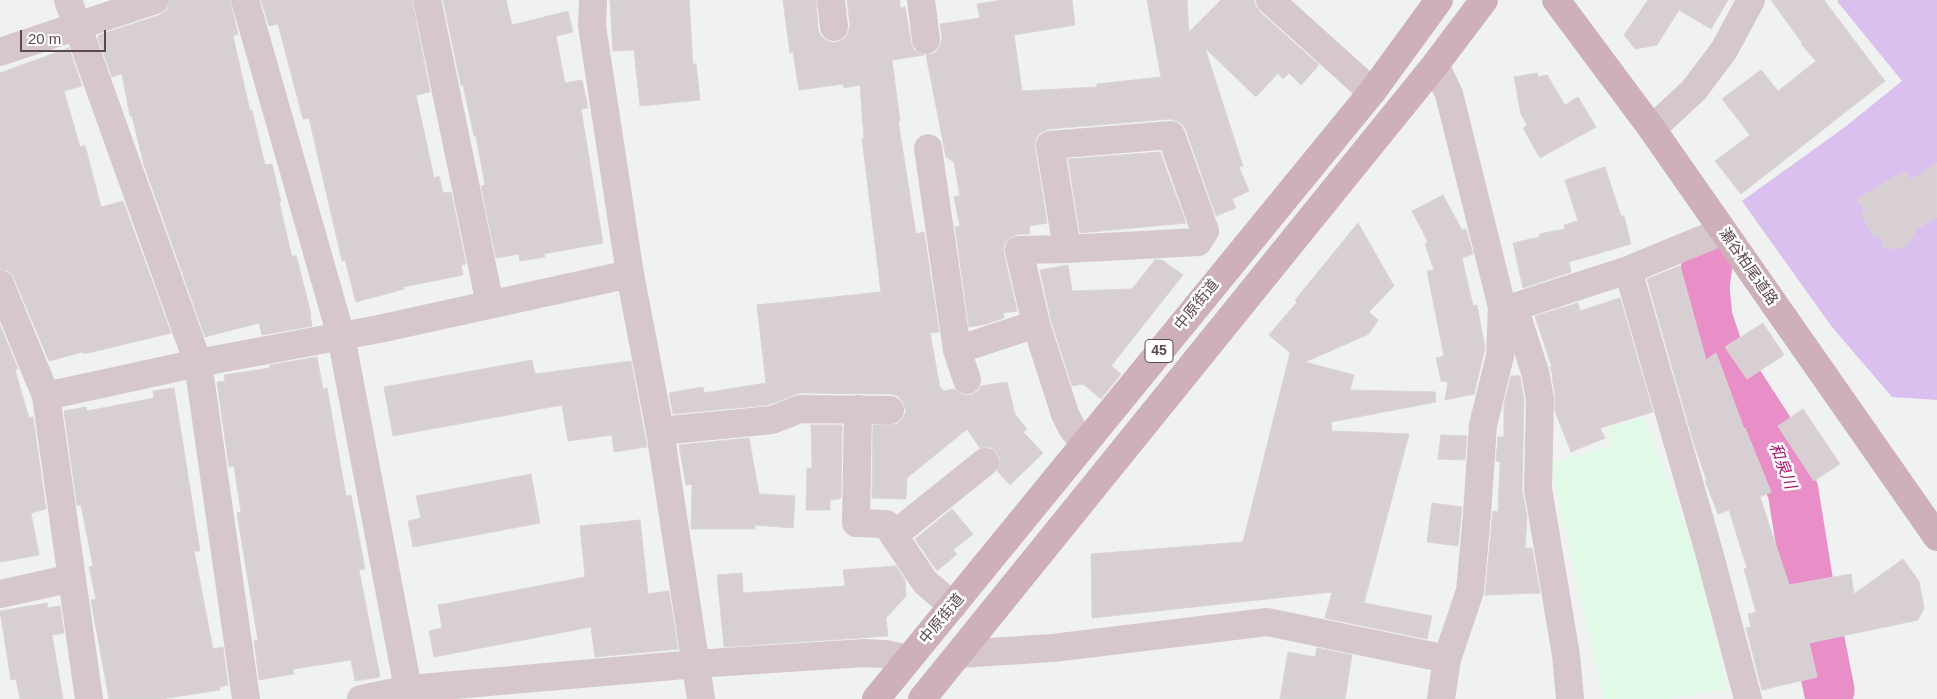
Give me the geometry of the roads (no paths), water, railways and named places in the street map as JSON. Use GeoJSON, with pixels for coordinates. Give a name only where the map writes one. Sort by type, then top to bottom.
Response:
{"type":"FeatureCollection","features":[{"type":"Feature","properties":{"kind":"main road","name":"中原街道"},"geometry":{"type":"LineString","coordinates":[[876,699],[1084,442],[1372,92],[1439,0]]}},
{"type":"Feature","properties":{"kind":"main road","name":"45"},"geometry":{"type":"LineString","coordinates":[[922,699],[1434,65],[1484,0]]}},
{"type":"Feature","properties":{"kind":"main road","name":"瀬谷柏尾道路"},"geometry":{"type":"LineString","coordinates":[[1556,0],[1652,129],[1937,537]]}},
{"type":"Feature","properties":{"kind":"street"},"geometry":{"type":"LineString","coordinates":[[68,0],[198,363],[246,699]]}},
{"type":"Feature","properties":{"kind":"street"},"geometry":{"type":"LineString","coordinates":[[0,52],[155,0]]}},
{"type":"Feature","properties":{"kind":"street"},"geometry":{"type":"LineString","coordinates":[[246,0],[341,336],[409,694]]}},
{"type":"Feature","properties":{"kind":"street"},"geometry":{"type":"LineString","coordinates":[[427,0],[490,304]]}},
{"type":"Feature","properties":{"kind":"street"},"geometry":{"type":"LineString","coordinates":[[593,0],[592,26],[630,274],[660,431],[701,699]]}},
{"type":"Feature","properties":{"kind":"street"},"geometry":{"type":"LineString","coordinates":[[831,0],[834,27]]}},
{"type":"Feature","properties":{"kind":"street"},"geometry":{"type":"LineString","coordinates":[[921,0],[926,40]]}},
{"type":"Feature","properties":{"kind":"street"},"geometry":{"type":"LineString","coordinates":[[1270,0],[1372,92]]}},
{"type":"Feature","properties":{"kind":"street"},"geometry":{"type":"LineString","coordinates":[[1652,129],[1694,90],[1724,50],[1751,0]]}},
{"type":"Feature","properties":{"kind":"street"},"geometry":{"type":"LineString","coordinates":[[1434,65],[1449,94],[1508,307],[1535,372],[1540,399],[1538,489],[1566,656],[1570,699]]}},
{"type":"Feature","properties":{"kind":"street"},"geometry":{"type":"LineString","coordinates":[[1067,249],[1050,145],[1171,135],[1204,231],[1198,242],[1067,249],[1019,250],[1036,324],[1065,414],[1072,428],[1084,442]]}},
{"type":"Feature","properties":{"kind":"street"},"geometry":{"type":"LineString","coordinates":[[928,148],[957,350],[967,380]]}},
{"type":"Feature","properties":{"kind":"street"},"geometry":{"type":"LineString","coordinates":[[1508,307],[1628,270],[1723,231]]}},
{"type":"Feature","properties":{"kind":"street"},"geometry":{"type":"LineString","coordinates":[[1628,270],[1709,552],[1748,699]]}},
{"type":"Feature","properties":{"kind":"street"},"geometry":{"type":"LineString","coordinates":[[46,396],[198,363],[341,336],[630,274]]}},
{"type":"Feature","properties":{"kind":"street"},"geometry":{"type":"LineString","coordinates":[[0,284],[46,396],[89,699]]}},
{"type":"Feature","properties":{"kind":"street"},"geometry":{"type":"LineString","coordinates":[[1441,699],[1448,659],[1470,591],[1478,514],[1483,425],[1500,356],[1508,307]]}},
{"type":"Feature","properties":{"kind":"street"},"geometry":{"type":"LineString","coordinates":[[957,350],[1036,324]]}},
{"type":"Feature","properties":{"kind":"street"},"geometry":{"type":"LineString","coordinates":[[660,431],[772,420],[800,409],[890,410]]}},
{"type":"Feature","properties":{"kind":"street"},"geometry":{"type":"LineString","coordinates":[[858,409],[856,523],[886,524],[925,582],[953,606]]}},
{"type":"Feature","properties":{"kind":"street"},"geometry":{"type":"LineString","coordinates":[[894,535],[986,462]]}},
{"type":"Feature","properties":{"kind":"street"},"geometry":{"type":"LineString","coordinates":[[0,594],[72,578]]}},
{"type":"Feature","properties":{"kind":"street"},"geometry":{"type":"LineString","coordinates":[[959,654],[1053,648],[1267,622],[1448,659]]}},
{"type":"Feature","properties":{"kind":"street"},"geometry":{"type":"LineString","coordinates":[[361,699],[696,664],[865,653],[884,654],[908,659]]}},
{"type":"Feature","properties":{"kind":"waterway","name":"和泉川"},"geometry":{"type":"LineString","coordinates":[[1708,256],[1704,287],[1707,318],[1719,354],[1767,428],[1793,491],[1809,590],[1829,690]]}}]}
